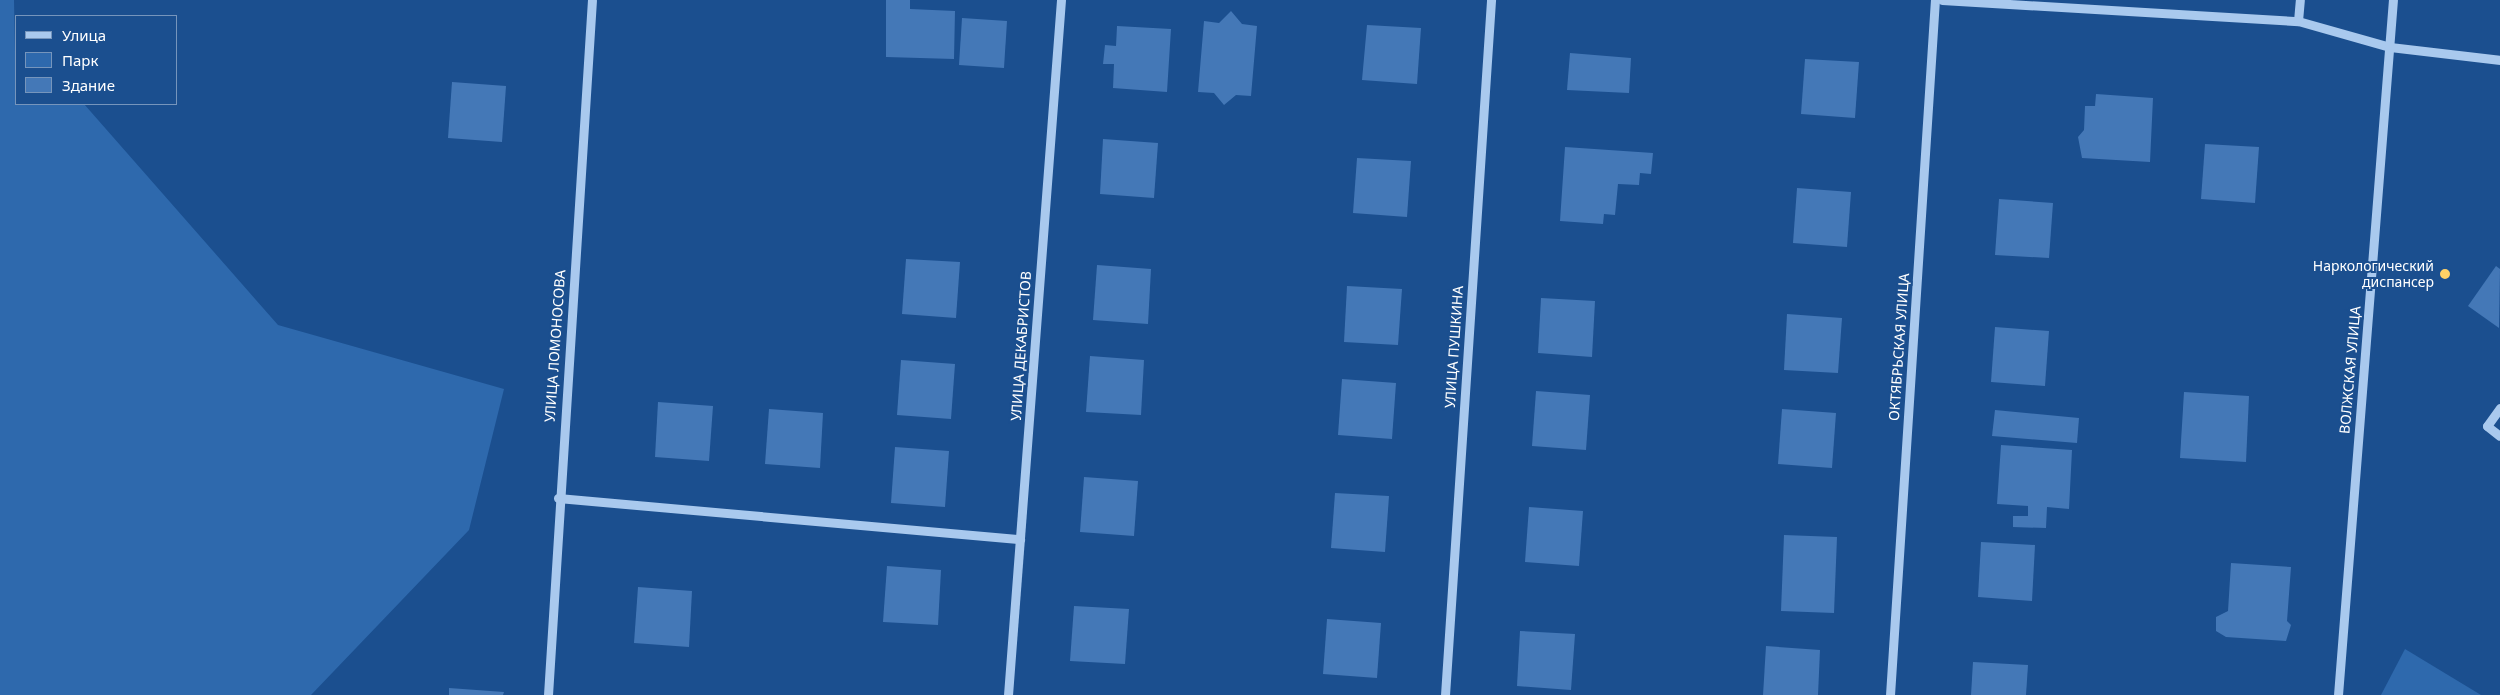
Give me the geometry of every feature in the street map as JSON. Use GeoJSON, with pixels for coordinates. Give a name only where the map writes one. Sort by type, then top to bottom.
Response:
{"type":"FeatureCollection","features":[{"type":"Feature","properties":{"kind":"street","name":"УЛИЦА ЛОМОНОСОВА"},"geometry":{"type":"LineString","coordinates":[[548,695],[558,498],[592,0]]}},
{"type":"Feature","properties":{"kind":"street","name":"УЛИЦА ДЕКАБРИСТОВ"},"geometry":{"type":"LineString","coordinates":[[1008,695],[1061,0]]}},
{"type":"Feature","properties":{"kind":"street","name":"УЛИЦА ПУШКИНА"},"geometry":{"type":"LineString","coordinates":[[1445,695],[1491,0]]}},
{"type":"Feature","properties":{"kind":"street","name":"ОКТЯБРЬСКАЯ УЛИЦА"},"geometry":{"type":"LineString","coordinates":[[1890,695],[1935,0]]}},
{"type":"Feature","properties":{"kind":"street"},"geometry":{"type":"LineString","coordinates":[[1942,0],[2298,21],[2390,47],[2500,60]]}},
{"type":"Feature","properties":{"kind":"street"},"geometry":{"type":"LineString","coordinates":[[2298,21],[2300,0]]}},
{"type":"Feature","properties":{"kind":"street","name":"ВОЛЖСКАЯ УЛИЦА"},"geometry":{"type":"LineString","coordinates":[[2338,695],[2393,0]]}},
{"type":"Feature","properties":{"kind":"street"},"geometry":{"type":"LineString","coordinates":[[2500,408],[2487,426],[2500,436]]}},
{"type":"Feature","properties":{"kind":"street"},"geometry":{"type":"LineString","coordinates":[[558,498],[1020,539]]}},
{"type":"Feature","properties":{"kind":"green space"},"geometry":{"type":"Polygon","coordinates":[[[0,0],[14,0],[15,105],[85,105],[278,325],[504,389],[469,530],[311,695],[0,695],[0,0]]]}},
{"type":"Feature","properties":{"kind":"green space"},"geometry":{"type":"Polygon","coordinates":[[[2405,649],[2481,695],[2381,695],[2405,649]]]}},
{"type":"Feature","properties":{"kind":"building"},"geometry":{"type":"Polygon","coordinates":[[[886,0],[910,0],[910,9],[955,11],[954,59],[886,57],[886,0]]]}},
{"type":"Feature","properties":{"kind":"building"},"geometry":{"type":"Polygon","coordinates":[[[1231,11],[1242,24],[1257,26],[1251,96],[1236,95],[1224,105],[1214,93],[1198,92],[1204,21],[1219,23],[1231,11]]]}},
{"type":"Feature","properties":{"kind":"building"},"geometry":{"type":"Polygon","coordinates":[[[962,18],[1007,21],[1004,68],[959,65],[962,18]]]}},
{"type":"Feature","properties":{"kind":"building"},"geometry":{"type":"Polygon","coordinates":[[[1367,25],[1421,28],[1417,84],[1362,80],[1367,25]]]}},
{"type":"Feature","properties":{"kind":"building"},"geometry":{"type":"Polygon","coordinates":[[[1117,26],[1171,29],[1167,92],[1113,88],[1114,64],[1103,64],[1105,45],[1116,46],[1117,26]]]}},
{"type":"Feature","properties":{"kind":"building"},"geometry":{"type":"Polygon","coordinates":[[[1570,53],[1631,58],[1629,93],[1567,90],[1570,53]]]}},
{"type":"Feature","properties":{"kind":"building"},"geometry":{"type":"Polygon","coordinates":[[[1805,59],[1859,62],[1855,118],[1801,114],[1805,59]]]}},
{"type":"Feature","properties":{"kind":"building"},"geometry":{"type":"Polygon","coordinates":[[[452,82],[506,86],[502,142],[448,138],[452,82]]]}},
{"type":"Feature","properties":{"kind":"building"},"geometry":{"type":"Polygon","coordinates":[[[2096,94],[2153,98],[2150,162],[2082,158],[2078,137],[2084,130],[2085,106],[2095,106],[2096,94]]]}},
{"type":"Feature","properties":{"kind":"building"},"geometry":{"type":"Polygon","coordinates":[[[1103,139],[1158,143],[1154,198],[1100,194],[1103,139]]]}},
{"type":"Feature","properties":{"kind":"building"},"geometry":{"type":"Polygon","coordinates":[[[2205,144],[2259,147],[2255,203],[2201,199],[2205,144]]]}},
{"type":"Feature","properties":{"kind":"building"},"geometry":{"type":"Polygon","coordinates":[[[1565,147],[1653,153],[1651,174],[1640,173],[1639,185],[1618,184],[1615,215],[1604,214],[1603,224],[1560,221],[1565,147]]]}},
{"type":"Feature","properties":{"kind":"building"},"geometry":{"type":"Polygon","coordinates":[[[1357,158],[1411,161],[1407,217],[1353,213],[1357,158]]]}},
{"type":"Feature","properties":{"kind":"building"},"geometry":{"type":"Polygon","coordinates":[[[1797,188],[1851,192],[1847,247],[1793,243],[1797,188]]]}},
{"type":"Feature","properties":{"kind":"building"},"geometry":{"type":"Polygon","coordinates":[[[1999,199],[2053,203],[2049,258],[1995,255],[1999,199]]]}},
{"type":"Feature","properties":{"kind":"building"},"geometry":{"type":"Polygon","coordinates":[[[906,259],[960,262],[956,318],[902,314],[906,259]]]}},
{"type":"Feature","properties":{"kind":"building"},"geometry":{"type":"Polygon","coordinates":[[[1097,265],[1151,269],[1148,324],[1093,320],[1097,265]]]}},
{"type":"Feature","properties":{"kind":"building"},"geometry":{"type":"Polygon","coordinates":[[[2496,266],[2500,269],[2499,328],[2468,306],[2496,266]]]}},
{"type":"Feature","properties":{"kind":"building"},"geometry":{"type":"Polygon","coordinates":[[[1347,286],[1402,289],[1398,345],[1344,342],[1347,286]]]}},
{"type":"Feature","properties":{"kind":"building"},"geometry":{"type":"Polygon","coordinates":[[[1541,298],[1595,301],[1592,357],[1538,353],[1541,298]]]}},
{"type":"Feature","properties":{"kind":"building"},"geometry":{"type":"Polygon","coordinates":[[[1787,314],[1842,318],[1838,373],[1784,370],[1787,314]]]}},
{"type":"Feature","properties":{"kind":"building"},"geometry":{"type":"Polygon","coordinates":[[[1995,327],[2049,331],[2045,386],[1991,382],[1995,327]]]}},
{"type":"Feature","properties":{"kind":"building"},"geometry":{"type":"Polygon","coordinates":[[[1090,356],[1144,360],[1141,415],[1086,412],[1090,356]]]}},
{"type":"Feature","properties":{"kind":"building"},"geometry":{"type":"Polygon","coordinates":[[[901,360],[955,364],[951,419],[897,415],[901,360]]]}},
{"type":"Feature","properties":{"kind":"building"},"geometry":{"type":"Polygon","coordinates":[[[1342,379],[1396,383],[1392,439],[1338,435],[1342,379]]]}},
{"type":"Feature","properties":{"kind":"building"},"geometry":{"type":"Polygon","coordinates":[[[1536,391],[1590,395],[1586,450],[1532,446],[1536,391]]]}},
{"type":"Feature","properties":{"kind":"building"},"geometry":{"type":"Polygon","coordinates":[[[2184,392],[2249,396],[2246,462],[2180,458],[2184,392]]]}},
{"type":"Feature","properties":{"kind":"building"},"geometry":{"type":"Polygon","coordinates":[[[658,402],[713,406],[709,461],[655,457],[658,402]]]}},
{"type":"Feature","properties":{"kind":"building"},"geometry":{"type":"Polygon","coordinates":[[[769,409],[823,413],[820,468],[765,464],[769,409]]]}},
{"type":"Feature","properties":{"kind":"building"},"geometry":{"type":"Polygon","coordinates":[[[1782,409],[1836,413],[1832,468],[1778,464],[1782,409]]]}},
{"type":"Feature","properties":{"kind":"building"},"geometry":{"type":"Polygon","coordinates":[[[1995,410],[2079,418],[2077,443],[1992,436],[1995,410]]]}},
{"type":"Feature","properties":{"kind":"building"},"geometry":{"type":"Polygon","coordinates":[[[2001,445],[2072,450],[2069,509],[2047,507],[2046,528],[2013,527],[2013,516],[2028,516],[2028,506],[1997,504],[2001,445]]]}},
{"type":"Feature","properties":{"kind":"building"},"geometry":{"type":"Polygon","coordinates":[[[895,447],[949,451],[945,507],[891,503],[895,447]]]}},
{"type":"Feature","properties":{"kind":"building"},"geometry":{"type":"Polygon","coordinates":[[[1084,477],[1138,481],[1134,536],[1080,532],[1084,477]]]}},
{"type":"Feature","properties":{"kind":"building"},"geometry":{"type":"Polygon","coordinates":[[[1335,493],[1389,496],[1385,552],[1331,548],[1335,493]]]}},
{"type":"Feature","properties":{"kind":"building"},"geometry":{"type":"Polygon","coordinates":[[[1529,507],[1583,511],[1579,566],[1525,562],[1529,507]]]}},
{"type":"Feature","properties":{"kind":"building"},"geometry":{"type":"Polygon","coordinates":[[[1784,535],[1837,537],[1834,613],[1781,611],[1784,535]]]}},
{"type":"Feature","properties":{"kind":"building"},"geometry":{"type":"Polygon","coordinates":[[[1981,542],[2035,545],[2032,601],[1978,597],[1981,542]]]}},
{"type":"Feature","properties":{"kind":"building"},"geometry":{"type":"Polygon","coordinates":[[[2231,563],[2291,567],[2287,621],[2291,625],[2286,641],[2226,637],[2216,631],[2216,617],[2228,611],[2231,563]]]}},
{"type":"Feature","properties":{"kind":"building"},"geometry":{"type":"Polygon","coordinates":[[[887,566],[941,570],[938,625],[883,622],[887,566]]]}},
{"type":"Feature","properties":{"kind":"building"},"geometry":{"type":"Polygon","coordinates":[[[638,587],[692,591],[689,647],[634,643],[638,587]]]}},
{"type":"Feature","properties":{"kind":"building"},"geometry":{"type":"Polygon","coordinates":[[[1074,606],[1129,609],[1125,664],[1070,661],[1074,606]]]}},
{"type":"Feature","properties":{"kind":"building"},"geometry":{"type":"Polygon","coordinates":[[[1327,619],[1381,623],[1377,678],[1323,674],[1327,619]]]}},
{"type":"Feature","properties":{"kind":"building"},"geometry":{"type":"Polygon","coordinates":[[[1520,631],[1575,634],[1571,690],[1517,686],[1520,631]]]}},
{"type":"Feature","properties":{"kind":"building"},"geometry":{"type":"Polygon","coordinates":[[[1766,646],[1820,650],[1818,695],[1763,695],[1766,646]]]}},
{"type":"Feature","properties":{"kind":"building"},"geometry":{"type":"Polygon","coordinates":[[[1973,662],[2028,665],[2026,695],[1971,695],[1973,662]]]}},
{"type":"Feature","properties":{"kind":"building"},"geometry":{"type":"Polygon","coordinates":[[[449,688],[504,692],[503,695],[449,695],[449,688]]]}},
{"type":"Feature","properties":{"kind":"place","name":"Наркологический диспансер"},"geometry":{"type":"Point","coordinates":[2445,274]}}]}
